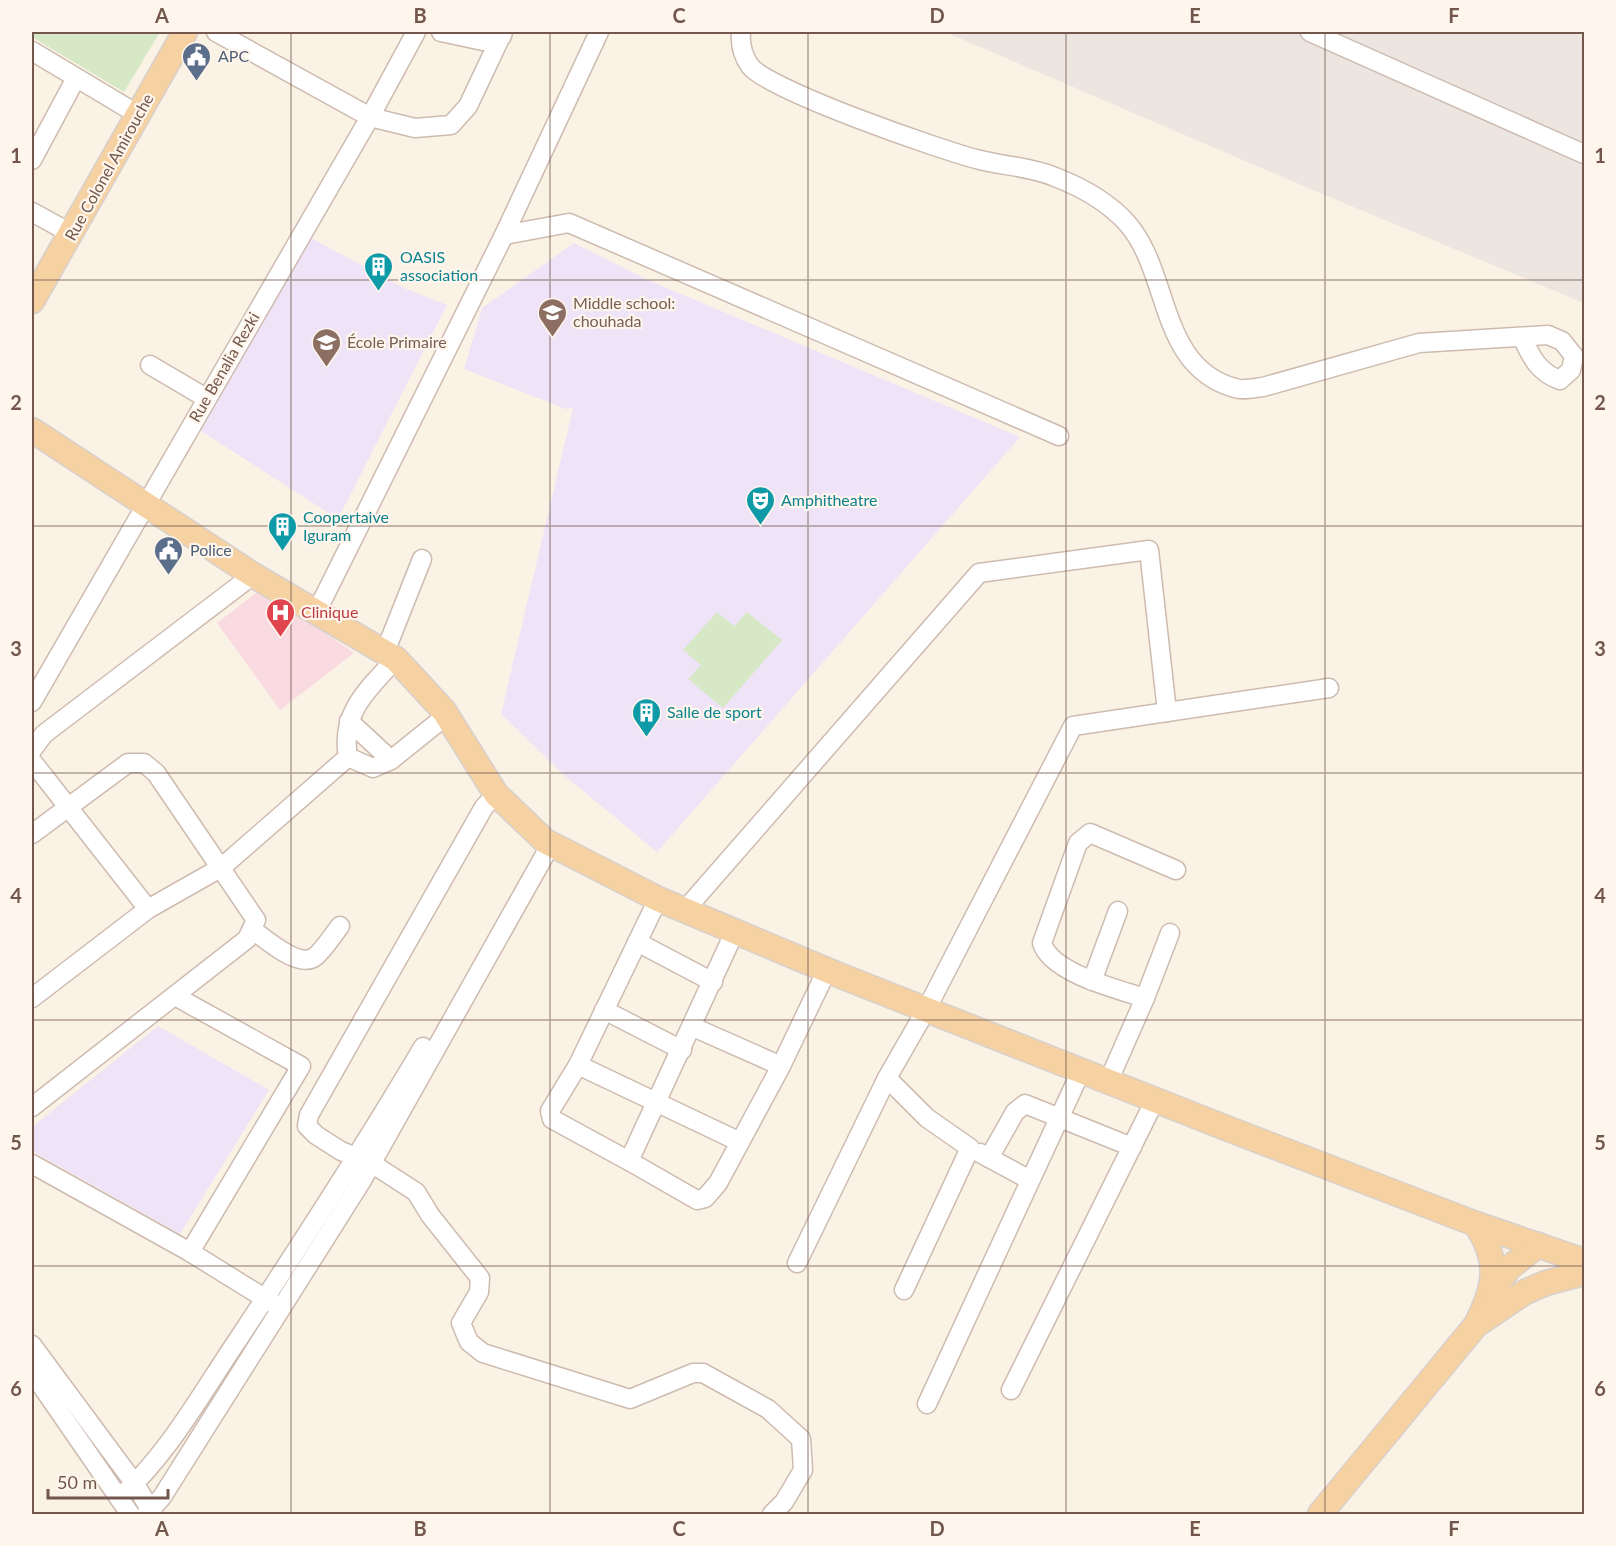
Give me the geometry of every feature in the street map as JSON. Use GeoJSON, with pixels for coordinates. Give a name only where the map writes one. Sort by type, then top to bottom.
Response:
{"type":"FeatureCollection","features":[{"type":"Feature","properties":{"kind":"main road","name":"Rue Colonel Amirouche"},"geometry":{"type":"LineString","coordinates":[[32,301],[185,32]]}},
{"type":"Feature","properties":{"kind":"main road"},"geometry":{"type":"LineString","coordinates":[[32,430],[144,506],[253,575],[390,656],[447,715],[496,794],[548,843],[658,899],[827,970],[1108,1082],[1476,1224],[1584,1262]]}},
{"type":"Feature","properties":{"kind":"main road"},"geometry":{"type":"LineString","coordinates":[[1476,1224],[1492,1256],[1492,1291]]}},
{"type":"Feature","properties":{"kind":"main road"},"geometry":{"type":"LineString","coordinates":[[1320,1515],[1476,1325],[1492,1291],[1509,1268],[1540,1246]]}},
{"type":"Feature","properties":{"kind":"main road"},"geometry":{"type":"LineString","coordinates":[[1526,1292],[1540,1266],[1540,1246]]}},
{"type":"Feature","properties":{"kind":"main road"},"geometry":{"type":"LineString","coordinates":[[1476,1325],[1526,1292],[1556,1280],[1584,1273]]}},
{"type":"Feature","properties":{"kind":"street"},"geometry":{"type":"LineString","coordinates":[[216,32],[370,117],[415,128],[451,125],[468,106],[502,34]]}},
{"type":"Feature","properties":{"kind":"street","name":"Rue Benalia Rezki"},"geometry":{"type":"LineString","coordinates":[[32,702],[370,117],[416,32]]}},
{"type":"Feature","properties":{"kind":"street"},"geometry":{"type":"LineString","coordinates":[[441,32],[476,35],[483,41],[502,34]]}},
{"type":"Feature","properties":{"kind":"street"},"geometry":{"type":"LineString","coordinates":[[316,613],[504,235],[597,32]]}},
{"type":"Feature","properties":{"kind":"street"},"geometry":{"type":"LineString","coordinates":[[741,32],[740,42],[751,66],[774,84],[891,130],[978,160],[1053,176],[1086,190],[1128,224],[1144,253],[1172,328],[1187,356],[1218,380],[1237,389],[1263,387],[1419,343],[1522,337]]}},
{"type":"Feature","properties":{"kind":"street"},"geometry":{"type":"LineString","coordinates":[[1310,32],[1584,154]]}},
{"type":"Feature","properties":{"kind":"street"},"geometry":{"type":"LineString","coordinates":[[32,51],[137,114]]}},
{"type":"Feature","properties":{"kind":"street"},"geometry":{"type":"LineString","coordinates":[[32,160],[76,78]]}},
{"type":"Feature","properties":{"kind":"street"},"geometry":{"type":"LineString","coordinates":[[32,212],[72,234]]}},
{"type":"Feature","properties":{"kind":"street"},"geometry":{"type":"LineString","coordinates":[[504,235],[569,224],[1059,435]]}},
{"type":"Feature","properties":{"kind":"street"},"geometry":{"type":"LineString","coordinates":[[150,364],[206,398]]}},
{"type":"Feature","properties":{"kind":"street"},"geometry":{"type":"LineString","coordinates":[[685,910],[979,573],[1149,550],[1167,712]]}},
{"type":"Feature","properties":{"kind":"street"},"geometry":{"type":"LineString","coordinates":[[348,757],[345,743],[354,707],[390,656],[422,559]]}},
{"type":"Feature","properties":{"kind":"street"},"geometry":{"type":"LineString","coordinates":[[32,750],[44,735],[253,575]]}},
{"type":"Feature","properties":{"kind":"street"},"geometry":{"type":"LineString","coordinates":[[797,1263],[887,1078],[926,1010],[1073,726],[1329,688]]}},
{"type":"Feature","properties":{"kind":"street"},"geometry":{"type":"LineString","coordinates":[[348,757],[373,768],[391,760],[447,715]]}},
{"type":"Feature","properties":{"kind":"street"},"geometry":{"type":"LineString","coordinates":[[349,721],[391,760]]}},
{"type":"Feature","properties":{"kind":"street"},"geometry":{"type":"LineString","coordinates":[[32,998],[148,909],[222,867],[348,757]]}},
{"type":"Feature","properties":{"kind":"street"},"geometry":{"type":"LineString","coordinates":[[32,761],[148,909]]}},
{"type":"Feature","properties":{"kind":"street"},"geometry":{"type":"LineString","coordinates":[[32,834],[128,763],[144,763],[156,773],[256,920],[247,939],[32,1107]]}},
{"type":"Feature","properties":{"kind":"street"},"geometry":{"type":"LineString","coordinates":[[496,794],[484,807],[309,1115],[307,1126],[340,1151],[365,1160],[416,1192],[430,1215],[480,1278],[479,1292],[461,1323],[469,1342],[483,1353],[630,1399],[693,1373],[703,1373],[768,1409],[801,1439],[803,1470],[784,1502],[772,1515]]}},
{"type":"Feature","properties":{"kind":"street"},"geometry":{"type":"LineString","coordinates":[[1144,998],[1092,981],[1051,958],[1042,942],[1078,843],[1090,833],[1176,870]]}},
{"type":"Feature","properties":{"kind":"street"},"geometry":{"type":"LineString","coordinates":[[119,1497],[135,1484],[176,1432],[265,1299],[365,1160],[548,843]]}},
{"type":"Feature","properties":{"kind":"street"},"geometry":{"type":"LineString","coordinates":[[658,899],[578,1065],[550,1111],[550,1116],[697,1200],[705,1198],[718,1183],[782,1066],[827,970]]}},
{"type":"Feature","properties":{"kind":"street"},"geometry":{"type":"LineString","coordinates":[[1092,981],[1118,911]]}},
{"type":"Feature","properties":{"kind":"street"},"geometry":{"type":"LineString","coordinates":[[253,930],[293,957],[303,960],[314,958],[340,926]]}},
{"type":"Feature","properties":{"kind":"street"},"geometry":{"type":"LineString","coordinates":[[629,1161],[693,1027],[735,931]]}},
{"type":"Feature","properties":{"kind":"street"},"geometry":{"type":"LineString","coordinates":[[1108,1082],[1170,933]]}},
{"type":"Feature","properties":{"kind":"street"},"geometry":{"type":"LineString","coordinates":[[637,942],[713,982]]}},
{"type":"Feature","properties":{"kind":"street"},"geometry":{"type":"LineString","coordinates":[[175,996],[301,1066],[190,1252]]}},
{"type":"Feature","properties":{"kind":"street"},"geometry":{"type":"LineString","coordinates":[[604,1010],[681,1050]]}},
{"type":"Feature","properties":{"kind":"street"},"geometry":{"type":"LineString","coordinates":[[693,1027],[782,1066]]}},
{"type":"Feature","properties":{"kind":"street"},"geometry":{"type":"LineString","coordinates":[[578,1065],[740,1142]]}},
{"type":"Feature","properties":{"kind":"street"},"geometry":{"type":"LineString","coordinates":[[927,1404],[1081,1071]]}},
{"type":"Feature","properties":{"kind":"street"},"geometry":{"type":"LineString","coordinates":[[887,1078],[927,1118],[970,1148],[1030,1180]]}},
{"type":"Feature","properties":{"kind":"street"},"geometry":{"type":"LineString","coordinates":[[1011,1390],[1155,1100]]}},
{"type":"Feature","properties":{"kind":"street"},"geometry":{"type":"LineString","coordinates":[[989,1158],[1015,1112],[1025,1104],[1060,1116],[1132,1148]]}},
{"type":"Feature","properties":{"kind":"street"},"geometry":{"type":"LineString","coordinates":[[904,1290],[970,1148]]}},
{"type":"Feature","properties":{"kind":"street"},"geometry":{"type":"LineString","coordinates":[[32,1345],[135,1484],[150,1513],[361,1182],[365,1160]]}},
{"type":"Feature","properties":{"kind":"street"},"geometry":{"type":"LineString","coordinates":[[32,1164],[190,1252],[282,1309]]}},
{"type":"Feature","properties":{"kind":"street"},"geometry":{"type":"LineString","coordinates":[[32,1372],[130,1515]]}},
{"type":"Feature","properties":{"kind":"shaded area"},"geometry":{"type":"Polygon","coordinates":[[[945,32],[1584,32],[1584,303],[1320,193],[945,32]]]}},
{"type":"Feature","properties":{"kind":"shaded area","name":"École Primaire"},"geometry":{"type":"Polygon","coordinates":[[[311,238],[404,288],[447,305],[338,519],[201,431],[311,238]]]}},
{"type":"Feature","properties":{"kind":"shaded area"},"geometry":{"type":"Polygon","coordinates":[[[574,243],[648,280],[1020,437],[657,852],[564,775],[501,714],[573,408],[566,409],[464,369],[482,308],[574,243]]]}},
{"type":"Feature","properties":{"kind":"shaded area","name":"Clinique"},"geometry":{"type":"Polygon","coordinates":[[[259,587],[354,653],[280,710],[217,623],[256,593],[259,587]]]}},
{"type":"Feature","properties":{"kind":"shaded area"},"geometry":{"type":"Polygon","coordinates":[[[158,1026],[269,1090],[180,1234],[32,1151],[32,1127],[158,1026]]]}},
{"type":"Feature","properties":{"kind":"green space"},"geometry":{"type":"Polygon","coordinates":[[[32,32],[160,32],[124,92],[32,37],[32,32]]]}},
{"type":"Feature","properties":{"kind":"green space"},"geometry":{"type":"Polygon","coordinates":[[[717,612],[734,626],[747,612],[782,640],[723,708],[688,679],[701,665],[683,650],[717,612]]]}},
{"type":"Feature","properties":{"kind":"place","name":"APC"},"geometry":{"type":"Point","coordinates":[197,82]}},
{"type":"Feature","properties":{"kind":"place","name":"OASIS association"},"geometry":{"type":"Point","coordinates":[379,292]}},
{"type":"Feature","properties":{"kind":"place","name":"Middle school: chouhada"},"geometry":{"type":"Point","coordinates":[552,338]}},
{"type":"Feature","properties":{"kind":"place","name":"École Primaire"},"geometry":{"type":"Point","coordinates":[326,368]}},
{"type":"Feature","properties":{"kind":"place","name":"Amphitheatre"},"geometry":{"type":"Point","coordinates":[760,526]}},
{"type":"Feature","properties":{"kind":"place","name":"Coopertaive Iguram"},"geometry":{"type":"Point","coordinates":[282,552]}},
{"type":"Feature","properties":{"kind":"place","name":"Police"},"geometry":{"type":"Point","coordinates":[169,576]}},
{"type":"Feature","properties":{"kind":"place","name":"Clinique"},"geometry":{"type":"Point","coordinates":[280,638]}},
{"type":"Feature","properties":{"kind":"place","name":"Salle de sport"},"geometry":{"type":"Point","coordinates":[646,738]}}]}
